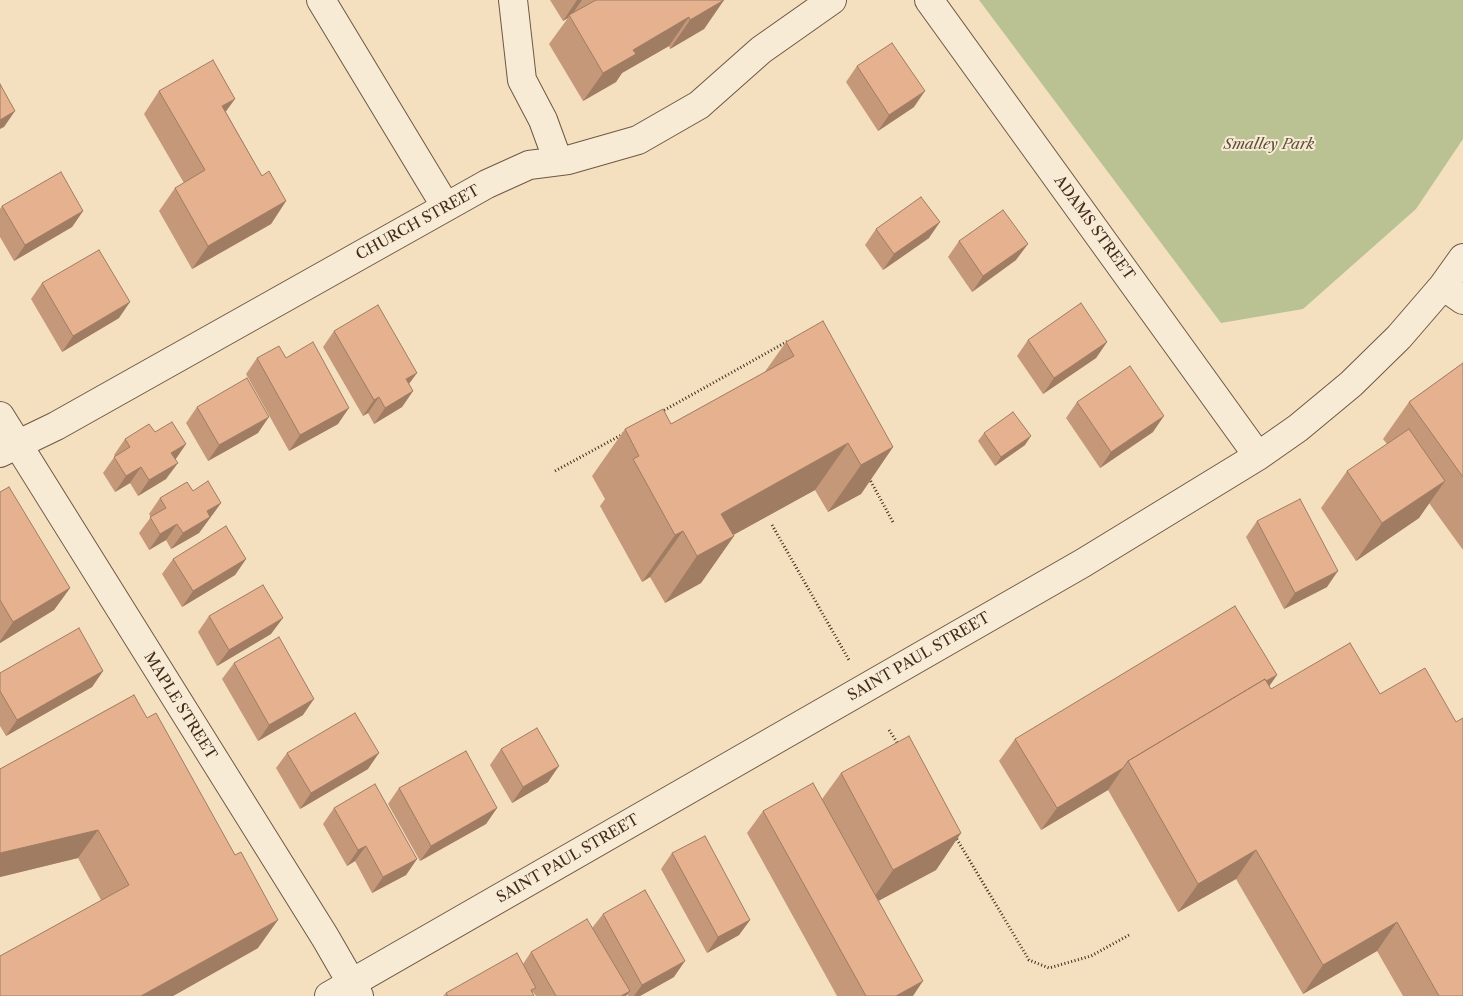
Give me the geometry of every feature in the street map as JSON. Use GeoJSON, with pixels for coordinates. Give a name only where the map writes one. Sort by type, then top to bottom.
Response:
{"type":"FeatureCollection","features":[{"type":"Feature","properties":{"kind":"street"},"geometry":{"type":"LineString","coordinates":[[320,0],[446,207]]}},
{"type":"Feature","properties":{"kind":"street"},"geometry":{"type":"LineString","coordinates":[[513,0],[522,80],[543,120],[558,161]]}},
{"type":"Feature","properties":{"kind":"street","name":"CHURCH STREET"},"geometry":{"type":"LineString","coordinates":[[9,448],[56,426],[487,184],[529,166],[558,161],[638,140],[698,105],[761,50],[832,0]]}},
{"type":"Feature","properties":{"kind":"street","name":"ADAMS STREET"},"geometry":{"type":"LineString","coordinates":[[929,0],[1258,456]]}},
{"type":"Feature","properties":{"kind":"street","name":"SAINT PAUL STREET"},"geometry":{"type":"LineString","coordinates":[[347,992],[1083,563],[1258,456],[1298,428],[1351,384],[1398,337],[1453,293],[1463,258]]}},
{"type":"Feature","properties":{"kind":"street","name":"MAPLE STREET"},"geometry":{"type":"LineString","coordinates":[[0,416],[9,448],[347,992]]}},
{"type":"Feature","properties":{"kind":"path"},"geometry":{"type":"LineString","coordinates":[[657,414],[792,339]]}},
{"type":"Feature","properties":{"kind":"path"},"geometry":{"type":"LineString","coordinates":[[555,471],[631,429]]}},
{"type":"Feature","properties":{"kind":"path"},"geometry":{"type":"LineString","coordinates":[[866,473],[894,524]]}},
{"type":"Feature","properties":{"kind":"path"},"geometry":{"type":"LineString","coordinates":[[772,526],[851,662]]}},
{"type":"Feature","properties":{"kind":"path"},"geometry":{"type":"LineString","coordinates":[[889,730],[899,745]]}},
{"type":"Feature","properties":{"kind":"path"},"geometry":{"type":"LineString","coordinates":[[953,833],[1028,960],[1049,968],[1091,956],[1129,935]]}},
{"type":"Feature","properties":{"kind":"green space","name":"Smalley Park"},"geometry":{"type":"Polygon","coordinates":[[[979,0],[1463,0],[1463,139],[1416,209],[1303,309],[1221,323],[979,0]]]}},
{"type":"Feature","properties":{"kind":"building"},"geometry":{"type":"Polygon","coordinates":[[[596,0],[724,0],[690,20],[689,17],[633,50],[636,54],[603,73],[569,15],[596,0]]]}},
{"type":"Feature","properties":{"kind":"building"},"geometry":{"type":"Polygon","coordinates":[[[892,43],[925,91],[889,115],[857,66],[892,43]]]}},
{"type":"Feature","properties":{"kind":"building"},"geometry":{"type":"Polygon","coordinates":[[[213,60],[235,99],[222,106],[262,176],[269,171],[286,201],[208,246],[175,188],[205,170],[159,91],[213,60]]]}},
{"type":"Feature","properties":{"kind":"building"},"geometry":{"type":"Polygon","coordinates":[[[0,84],[15,111],[0,120],[0,84]]]}},
{"type":"Feature","properties":{"kind":"building"},"geometry":{"type":"Polygon","coordinates":[[[61,172],[83,211],[25,245],[2,206],[61,172]]]}},
{"type":"Feature","properties":{"kind":"building"},"geometry":{"type":"Polygon","coordinates":[[[921,197],[940,222],[894,254],[876,229],[921,197]]]}},
{"type":"Feature","properties":{"kind":"building"},"geometry":{"type":"Polygon","coordinates":[[[1003,210],[1028,244],[983,276],[959,241],[1003,210]]]}},
{"type":"Feature","properties":{"kind":"building"},"geometry":{"type":"Polygon","coordinates":[[[99,250],[130,302],[73,336],[42,283],[99,250]]]}},
{"type":"Feature","properties":{"kind":"building"},"geometry":{"type":"Polygon","coordinates":[[[1081,303],[1107,342],[1054,378],[1028,340],[1081,303]]]}},
{"type":"Feature","properties":{"kind":"building"},"geometry":{"type":"Polygon","coordinates":[[[378,305],[417,373],[406,379],[413,391],[385,408],[379,397],[374,400],[334,331],[378,305]]]}},
{"type":"Feature","properties":{"kind":"building"},"geometry":{"type":"Polygon","coordinates":[[[823,321],[893,447],[861,465],[848,443],[721,514],[734,536],[697,556],[683,531],[675,535],[633,459],[639,456],[625,429],[663,409],[671,424],[794,356],[786,342],[823,321]]]}},
{"type":"Feature","properties":{"kind":"building"},"geometry":{"type":"Polygon","coordinates":[[[313,342],[349,408],[300,435],[257,358],[279,346],[286,358],[313,342]]]}},
{"type":"Feature","properties":{"kind":"building"},"geometry":{"type":"Polygon","coordinates":[[[1463,363],[1463,477],[1409,402],[1463,363]]]}},
{"type":"Feature","properties":{"kind":"building"},"geometry":{"type":"Polygon","coordinates":[[[1130,366],[1164,416],[1111,452],[1077,402],[1130,366]]]}},
{"type":"Feature","properties":{"kind":"building"},"geometry":{"type":"Polygon","coordinates":[[[247,378],[269,417],[219,445],[197,407],[247,378]]]}},
{"type":"Feature","properties":{"kind":"building"},"geometry":{"type":"Polygon","coordinates":[[[1013,412],[1031,436],[1001,457],[984,433],[1013,412]]]}},
{"type":"Feature","properties":{"kind":"building"},"geometry":{"type":"Polygon","coordinates":[[[172,422],[186,444],[171,453],[178,463],[149,480],[141,467],[126,476],[114,457],[130,447],[125,439],[149,424],[155,432],[172,422]]]}},
{"type":"Feature","properties":{"kind":"building"},"geometry":{"type":"Polygon","coordinates":[[[1409,429],[1445,481],[1382,523],[1347,471],[1409,429]]]}},
{"type":"Feature","properties":{"kind":"building"},"geometry":{"type":"Polygon","coordinates":[[[208,481],[221,503],[207,511],[210,517],[183,533],[177,524],[160,534],[150,517],[166,508],[160,498],[187,482],[193,491],[208,481]]]}},
{"type":"Feature","properties":{"kind":"building"},"geometry":{"type":"Polygon","coordinates":[[[9,487],[70,588],[13,622],[0,600],[0,492],[9,487]]]}},
{"type":"Feature","properties":{"kind":"building"},"geometry":{"type":"Polygon","coordinates":[[[1300,499],[1338,571],[1295,593],[1257,521],[1300,499]]]}},
{"type":"Feature","properties":{"kind":"building"},"geometry":{"type":"Polygon","coordinates":[[[226,526],[246,559],[193,591],[173,559],[226,526]]]}},
{"type":"Feature","properties":{"kind":"building"},"geometry":{"type":"Polygon","coordinates":[[[263,585],[283,618],[229,650],[209,616],[263,585]]]}},
{"type":"Feature","properties":{"kind":"building"},"geometry":{"type":"Polygon","coordinates":[[[1235,606],[1277,675],[1266,681],[1265,679],[1128,761],[1123,768],[1057,808],[1015,739],[1235,606]]]}},
{"type":"Feature","properties":{"kind":"building"},"geometry":{"type":"Polygon","coordinates":[[[79,628],[103,671],[17,720],[0,691],[0,673],[79,628]]]}},
{"type":"Feature","properties":{"kind":"building"},"geometry":{"type":"Polygon","coordinates":[[[279,637],[314,699],[269,725],[234,663],[279,637]]]}},
{"type":"Feature","properties":{"kind":"building"},"geometry":{"type":"Polygon","coordinates":[[[1350,643],[1380,694],[1425,668],[1456,722],[1463,718],[1463,996],[1439,996],[1397,922],[1323,965],[1256,850],[1198,884],[1128,761],[1265,679],[1271,689],[1350,643]]]}},
{"type":"Feature","properties":{"kind":"building"},"geometry":{"type":"Polygon","coordinates":[[[134,695],[147,718],[156,713],[235,855],[241,852],[278,920],[141,996],[0,996],[0,956],[129,885],[98,830],[0,853],[0,769],[134,695]]]}},
{"type":"Feature","properties":{"kind":"building"},"geometry":{"type":"Polygon","coordinates":[[[355,713],[379,753],[311,793],[287,753],[355,713]]]}},
{"type":"Feature","properties":{"kind":"building"},"geometry":{"type":"Polygon","coordinates":[[[537,728],[559,766],[523,787],[501,749],[537,728]]]}},
{"type":"Feature","properties":{"kind":"building"},"geometry":{"type":"Polygon","coordinates":[[[909,736],[961,833],[893,870],[841,773],[909,736]]]}},
{"type":"Feature","properties":{"kind":"building"},"geometry":{"type":"Polygon","coordinates":[[[466,751],[497,808],[431,846],[399,788],[466,751]]]}},
{"type":"Feature","properties":{"kind":"building"},"geometry":{"type":"Polygon","coordinates":[[[813,783],[923,981],[896,996],[866,996],[763,811],[813,783]]]}},
{"type":"Feature","properties":{"kind":"building"},"geometry":{"type":"Polygon","coordinates":[[[375,784],[417,859],[383,877],[366,846],[358,850],[334,808],[375,784]]]}},
{"type":"Feature","properties":{"kind":"building"},"geometry":{"type":"Polygon","coordinates":[[[705,836],[750,920],[718,937],[672,853],[705,836]]]}},
{"type":"Feature","properties":{"kind":"building"},"geometry":{"type":"Polygon","coordinates":[[[645,890],[685,961],[642,985],[603,914],[645,890]]]}},
{"type":"Feature","properties":{"kind":"building"},"geometry":{"type":"Polygon","coordinates":[[[587,919],[630,991],[621,996],[556,996],[531,952],[587,919]]]}},
{"type":"Feature","properties":{"kind":"building"},"geometry":{"type":"Polygon","coordinates":[[[517,953],[536,988],[531,990],[534,996],[448,996],[446,993],[517,953]]]}}]}
